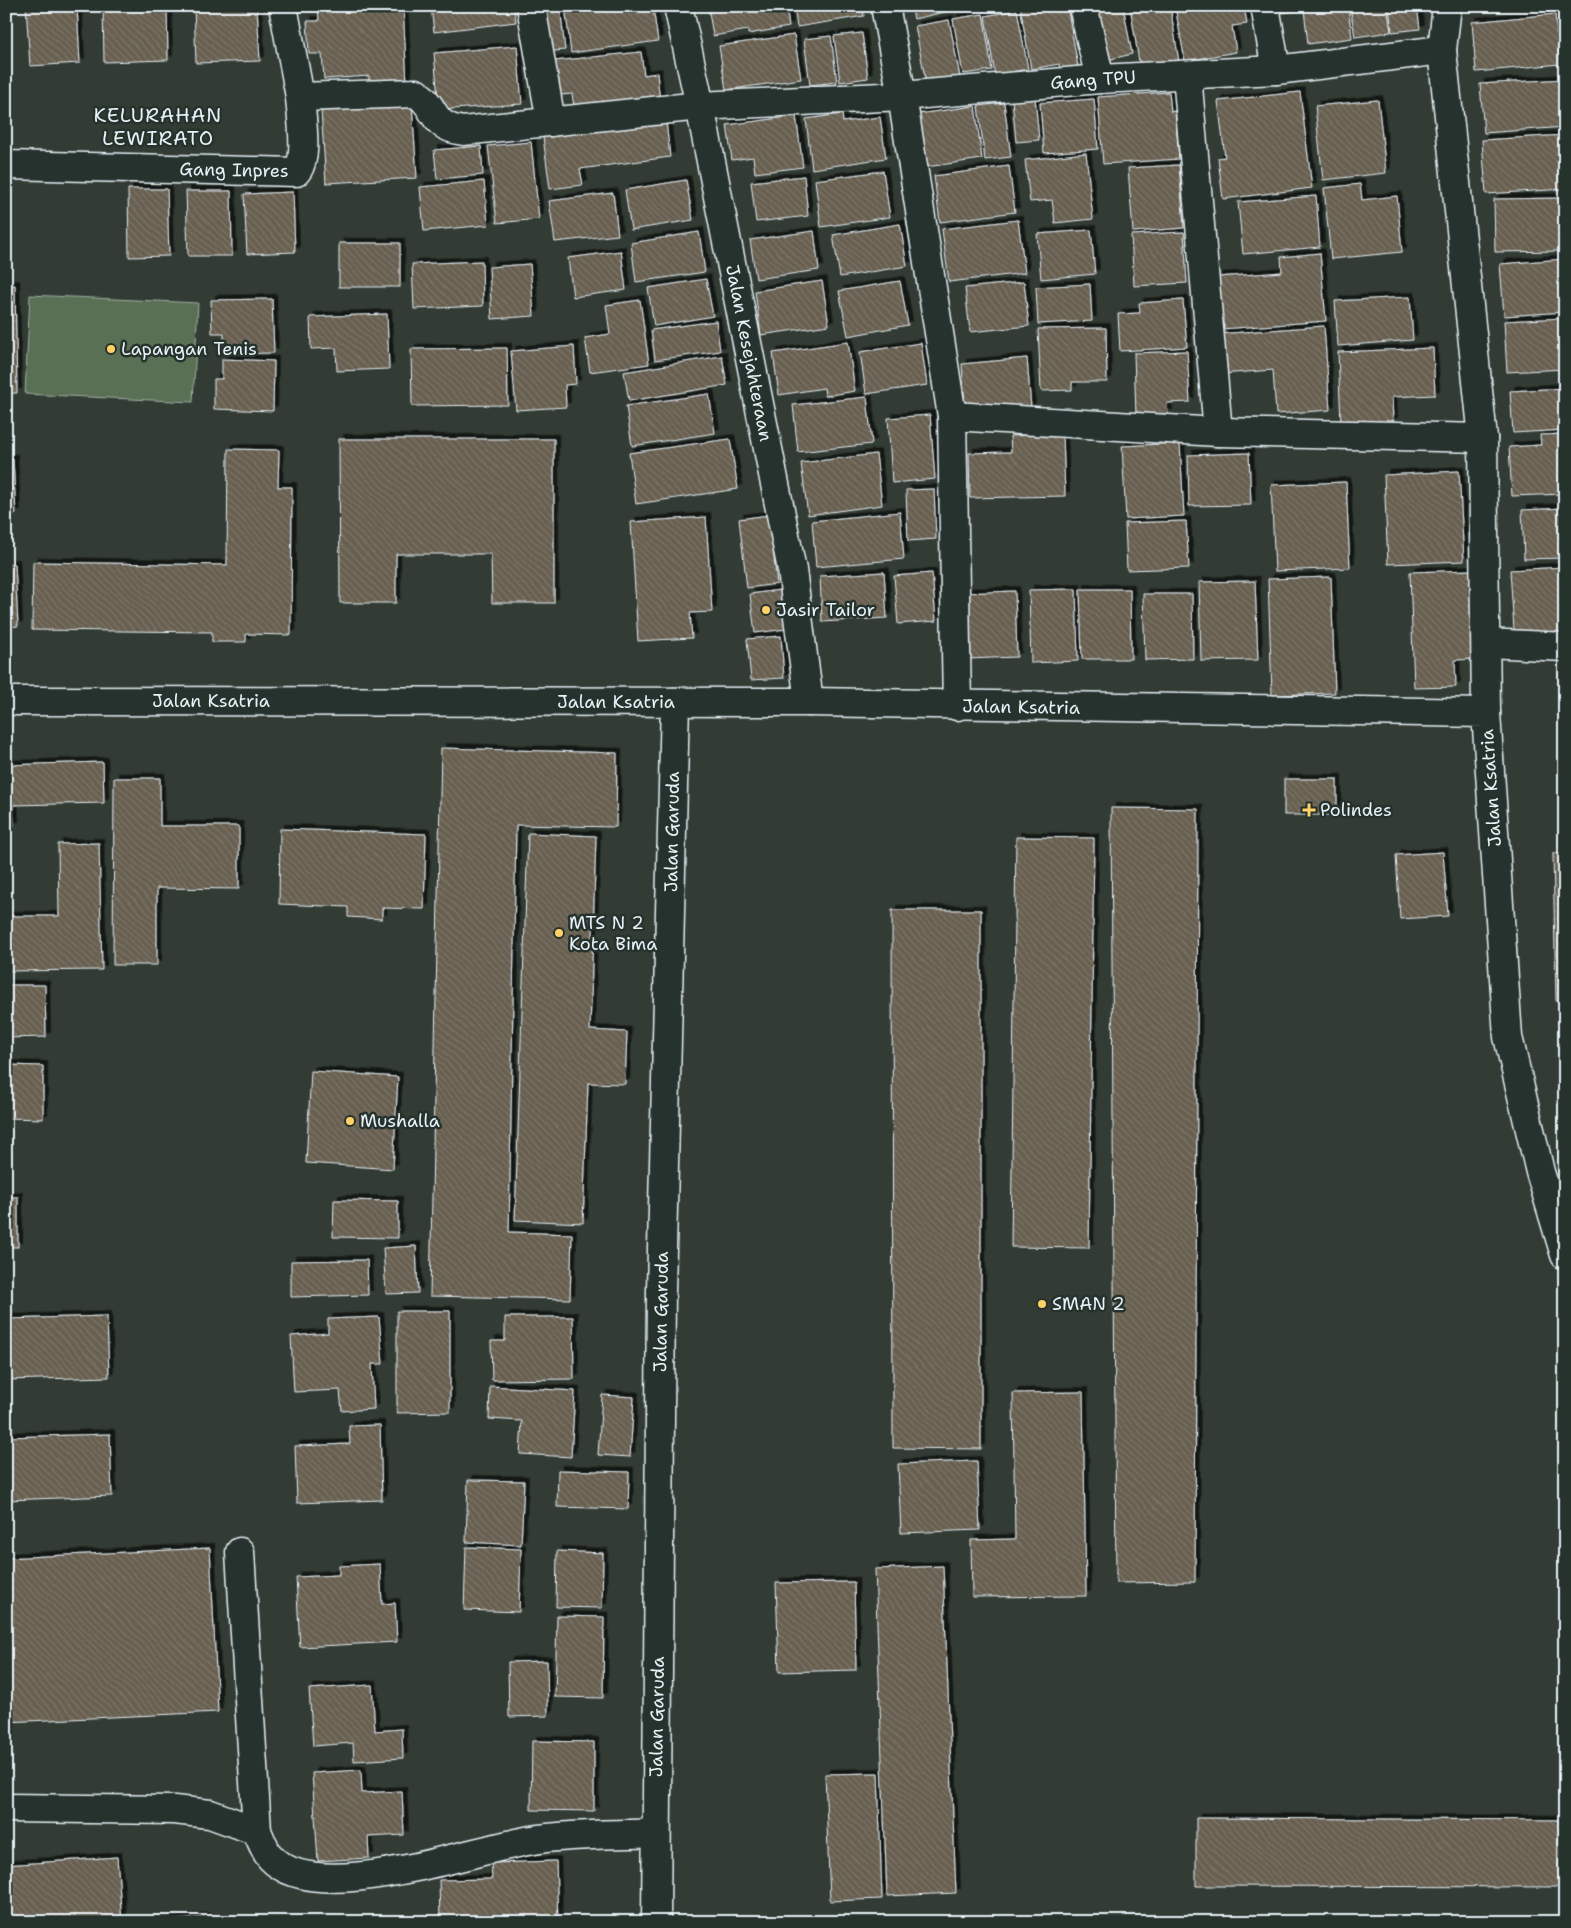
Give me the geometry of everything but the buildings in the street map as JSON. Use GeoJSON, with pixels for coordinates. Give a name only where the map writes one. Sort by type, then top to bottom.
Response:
{"type":"FeatureCollection","features":[{"type":"Feature","properties":{"kind":"street"},"geometry":{"type":"LineString","coordinates":[[283,6],[300,97],[416,93],[422,97],[440,123],[449,128],[463,131],[700,106]]}},
{"type":"Feature","properties":{"kind":"street"},"geometry":{"type":"LineString","coordinates":[[531,6],[551,122]]}},
{"type":"Feature","properties":{"kind":"street","name":"Jalan Kesejahteraan"},"geometry":{"type":"LineString","coordinates":[[678,6],[700,106],[792,570],[809,702]]}},
{"type":"Feature","properties":{"kind":"street"},"geometry":{"type":"LineString","coordinates":[[885,6],[902,96],[952,416],[956,706]]}},
{"type":"Feature","properties":{"kind":"street"},"geometry":{"type":"LineString","coordinates":[[1083,6],[1100,79]]}},
{"type":"Feature","properties":{"kind":"street"},"geometry":{"type":"LineString","coordinates":[[1265,6],[1276,70]]}},
{"type":"Feature","properties":{"kind":"street"},"geometry":{"type":"LineString","coordinates":[[1447,6],[1442,50],[1483,438],[1486,713]]}},
{"type":"Feature","properties":{"kind":"street","name":"Gang TPU"},"geometry":{"type":"LineString","coordinates":[[700,106],[902,96],[1100,79],[1276,70],[1442,50]]}},
{"type":"Feature","properties":{"kind":"street"},"geometry":{"type":"LineString","coordinates":[[1187,76],[1218,432]]}},
{"type":"Feature","properties":{"kind":"street","name":"Gang Inpres"},"geometry":{"type":"LineString","coordinates":[[6,165],[296,172],[302,163],[303,150],[300,97]]}},
{"type":"Feature","properties":{"kind":"street"},"geometry":{"type":"LineString","coordinates":[[952,416],[1218,432],[1483,438]]}},
{"type":"Feature","properties":{"kind":"street"},"geometry":{"type":"LineString","coordinates":[[1486,643],[1565,647]]}},
{"type":"Feature","properties":{"kind":"street","name":"Jalan Ksatria"},"geometry":{"type":"LineString","coordinates":[[6,701],[809,702],[956,706],[1486,713],[1508,1037],[1540,1172],[1565,1255]]}},
{"type":"Feature","properties":{"kind":"street","name":"Jalan Garuda"},"geometry":{"type":"LineString","coordinates":[[656,1922],[661,1291],[675,702]]}},
{"type":"Feature","properties":{"kind":"street"},"geometry":{"type":"LineString","coordinates":[[240,1552],[257,1832],[270,1858],[282,1867],[330,1880],[434,1865],[538,1839],[656,1833]]}},
{"type":"Feature","properties":{"kind":"street"},"geometry":{"type":"LineString","coordinates":[[6,1808],[174,1810],[210,1814],[257,1832]]}},
{"type":"Feature","properties":{"kind":"green space","name":"Lapangan Tenis"},"geometry":{"type":"Polygon","coordinates":[[[30,295],[198,303],[193,402],[25,394],[30,295]]]}},
{"type":"Feature","properties":{"kind":"place","name":"Lapangan Tenis"},"geometry":{"type":"Point","coordinates":[111,349]}},
{"type":"Feature","properties":{"kind":"place","name":"Jasir Tailor"},"geometry":{"type":"Point","coordinates":[766,610]}},
{"type":"Feature","properties":{"kind":"place","name":"Polindes"},"geometry":{"type":"Point","coordinates":[1309,810]}},
{"type":"Feature","properties":{"kind":"place","name":"MTS N 2 Kota Bima"},"geometry":{"type":"Point","coordinates":[559,933]}},
{"type":"Feature","properties":{"kind":"place","name":"Mushalla"},"geometry":{"type":"Point","coordinates":[350,1121]}},
{"type":"Feature","properties":{"kind":"place","name":"SMAN 2"},"geometry":{"type":"Point","coordinates":[1042,1304]}},
{"type":"Feature","properties":{"kind":"district","name":"KELURAHAN LEWIRATO"},"geometry":{"type":"Point","coordinates":[158,126]}}]}
